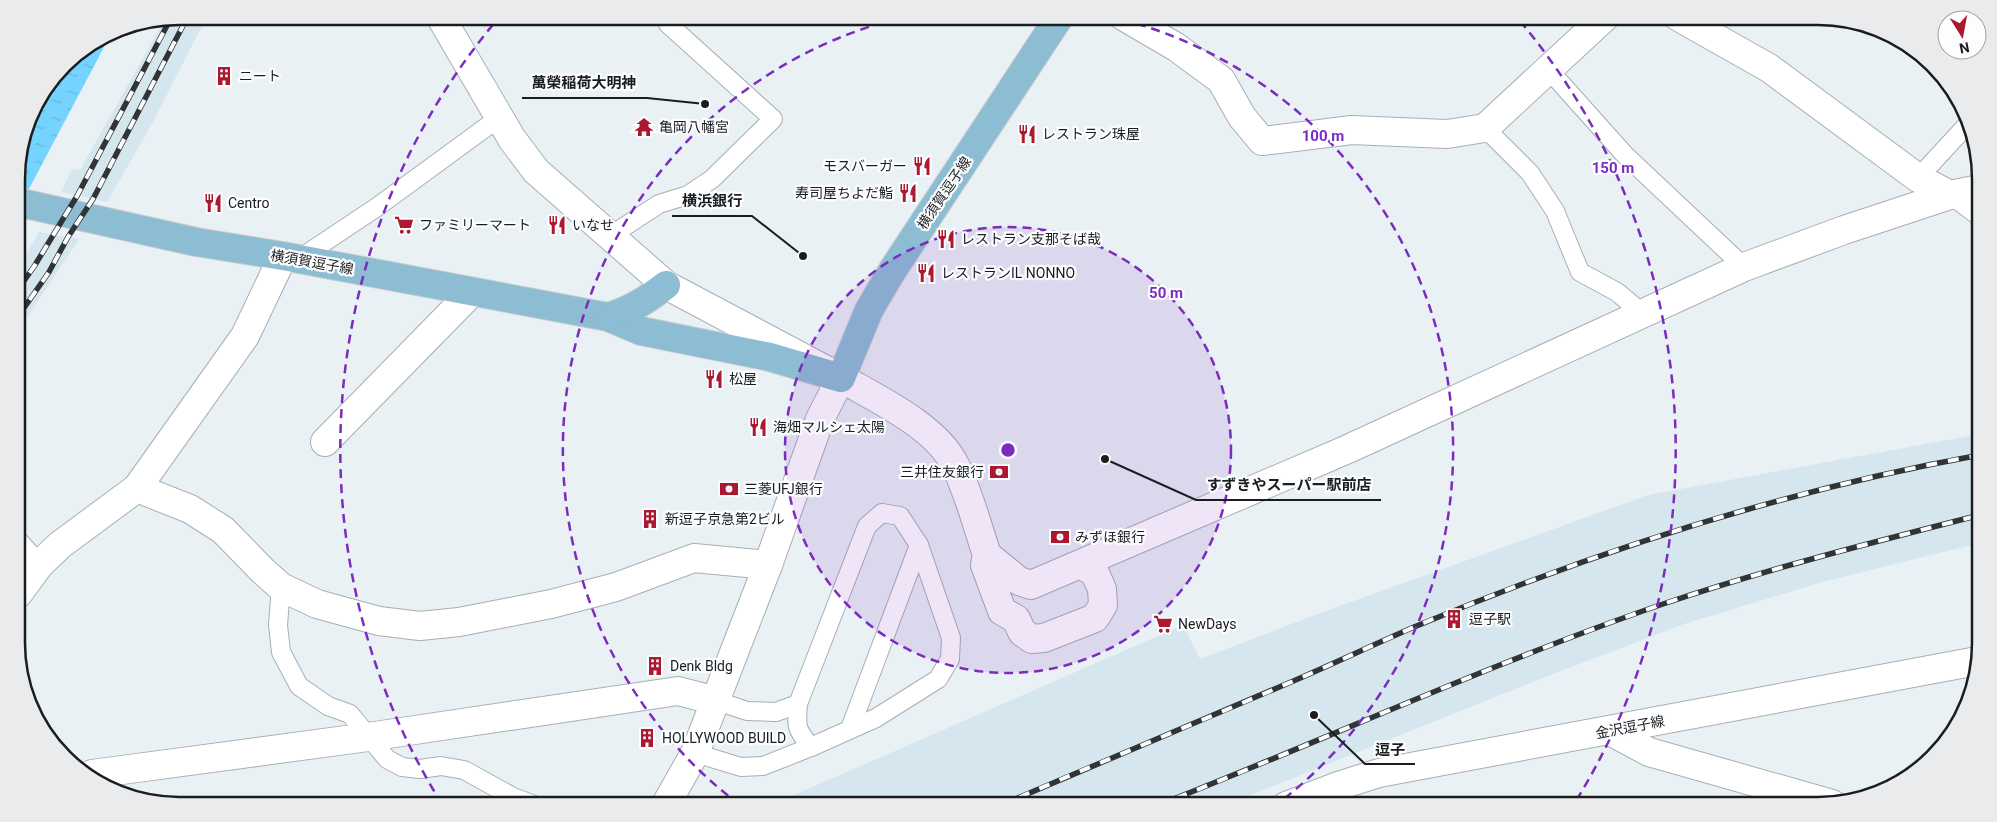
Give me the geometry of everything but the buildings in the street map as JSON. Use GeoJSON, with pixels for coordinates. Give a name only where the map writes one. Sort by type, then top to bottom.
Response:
{"type":"FeatureCollection","features":[{"type":"Feature","properties":{"kind":"main road","name":"横須賀逗子線"},"geometry":{"type":"LineString","coordinates":[[25,204],[196,242],[608,317],[641,331],[770,357],[841,378],[869,310],[892,270],[1054,25]]}},
{"type":"Feature","properties":{"kind":"main road"},"geometry":{"type":"LineString","coordinates":[[608,317],[625,312],[644,303],[666,285]]}},
{"type":"Feature","properties":{"kind":"street"},"geometry":{"type":"LineString","coordinates":[[445,25],[512,139],[536,171],[666,285],[841,378],[913,422],[936,440],[955,464],[973,510],[987,555],[985,565],[1002,611],[1016,619]]}},
{"type":"Feature","properties":{"kind":"street"},"geometry":{"type":"LineString","coordinates":[[1138,25],[1176,47],[1222,80],[1242,117],[1262,141],[1352,130],[1447,134],[1485,128],[1596,25]]}},
{"type":"Feature","properties":{"kind":"street"},"geometry":{"type":"LineString","coordinates":[[1693,25],[1769,68],[1918,178],[1950,195]]}},
{"type":"Feature","properties":{"kind":"street"},"geometry":{"type":"LineString","coordinates":[[1080,564],[1095,573],[1102,589],[1103,605],[1095,618],[1044,638],[1032,639],[1022,632],[1016,619],[1017,603],[1022,594],[1031,585],[1348,449],[1744,267],[1844,230],[1950,195],[1972,191]]}},
{"type":"Feature","properties":{"kind":"street"},"geometry":{"type":"LineString","coordinates":[[25,584],[40,564],[60,544],[137,488],[245,336],[291,258]]}},
{"type":"Feature","properties":{"kind":"street"},"geometry":{"type":"LineString","coordinates":[[325,442],[472,292]]}},
{"type":"Feature","properties":{"kind":"street"},"geometry":{"type":"LineString","coordinates":[[670,797],[696,754],[768,565],[820,419],[841,378]]}},
{"type":"Feature","properties":{"kind":"street"},"geometry":{"type":"LineString","coordinates":[[137,488],[190,509],[223,530],[263,571],[281,586],[317,604],[380,621],[420,626],[459,622],[598,592],[694,558],[768,565]]}},
{"type":"Feature","properties":{"kind":"street"},"geometry":{"type":"LineString","coordinates":[[987,555],[1019,582],[1031,585]]}},
{"type":"Feature","properties":{"kind":"street","name":"金沢逗子線"},"geometry":{"type":"LineString","coordinates":[[1309,797],[1379,774],[1971,662]]}},
{"type":"Feature","properties":{"kind":"street"},"geometry":{"type":"LineString","coordinates":[[103,777],[678,692],[717,701]]}},
{"type":"Feature","properties":{"kind":"street"},"geometry":{"type":"LineString","coordinates":[[1610,731],[1650,752],[1808,797]]}},
{"type":"Feature","properties":{"kind":"lane"},"geometry":{"type":"LineString","coordinates":[[610,236],[659,204],[688,194],[712,179],[772,119],[669,25]]}},
{"type":"Feature","properties":{"kind":"lane"},"geometry":{"type":"LineString","coordinates":[[1548,70],[1625,155],[1744,267]]}},
{"type":"Feature","properties":{"kind":"lane"},"geometry":{"type":"LineString","coordinates":[[291,258],[376,207],[500,117]]}},
{"type":"Feature","properties":{"kind":"lane"},"geometry":{"type":"LineString","coordinates":[[1485,128],[1530,173],[1540,188],[1555,211],[1580,272],[1617,292],[1642,313]]}},
{"type":"Feature","properties":{"kind":"lane"},"geometry":{"type":"LineString","coordinates":[[1918,178],[1963,129]]}},
{"type":"Feature","properties":{"kind":"lane"},"geometry":{"type":"LineString","coordinates":[[1950,195],[1972,211]]}},
{"type":"Feature","properties":{"kind":"lane"},"geometry":{"type":"LineString","coordinates":[[696,754],[741,767],[763,766],[810,747],[876,718],[938,679],[950,659],[950,638],[919,545],[900,516],[882,514],[867,526],[798,704],[796,725],[801,736],[810,747]]}},
{"type":"Feature","properties":{"kind":"lane"},"geometry":{"type":"LineString","coordinates":[[850,729],[919,545]]}},
{"type":"Feature","properties":{"kind":"lane"},"geometry":{"type":"LineString","coordinates":[[25,548],[40,564]]}},
{"type":"Feature","properties":{"kind":"lane"},"geometry":{"type":"LineString","coordinates":[[281,586],[278,625],[281,652],[299,686],[328,706],[350,714],[387,759],[402,767],[420,769],[441,766],[464,770],[511,797]]}},
{"type":"Feature","properties":{"kind":"lane"},"geometry":{"type":"LineString","coordinates":[[717,701],[747,711],[766,712],[776,712],[798,704]]}},
{"type":"Feature","properties":{"kind":"shaded area"},"geometry":{"type":"Polygon","coordinates":[[[202,25],[153,122],[107,202],[61,192],[72,169],[80,170],[161,26],[202,25]]]}},
{"type":"Feature","properties":{"kind":"shaded area"},"geometry":{"type":"Polygon","coordinates":[[[39,232],[79,239],[25,321],[25,257],[39,232]]]}},
{"type":"Feature","properties":{"kind":"shaded area","name":"逗子駅"},"geometry":{"type":"Polygon","coordinates":[[[1972,435],[1972,545],[1819,583],[1684,624],[1535,681],[1246,797],[790,797],[1183,625],[1200,659],[1323,612],[1648,495],[1972,435]]]}},
{"type":"Feature","properties":{"kind":"water"},"geometry":{"type":"Polygon","coordinates":[[[106,44],[25,194],[26,159],[30,139],[41,111],[63,78],[78,63],[106,44]]]}},
{"type":"Feature","properties":{"kind":"railway"},"geometry":{"type":"LineString","coordinates":[[25,306],[49,272],[68,237],[93,199],[183,25]]}},
{"type":"Feature","properties":{"kind":"railway"},"geometry":{"type":"LineString","coordinates":[[25,279],[77,196],[167,26]]}},
{"type":"Feature","properties":{"kind":"railway"},"geometry":{"type":"LineString","coordinates":[[1020,797],[1298,679],[1414,627],[1552,573],[1622,548],[1764,505],[1907,469],[1972,457]]}},
{"type":"Feature","properties":{"kind":"railway"},"geometry":{"type":"LineString","coordinates":[[1179,797],[1472,676],[1663,604],[1781,568],[1972,517]]}},
{"type":"Feature","properties":{"kind":"place","name":"ニート"},"geometry":{"type":"Point","coordinates":[224,76]}},
{"type":"Feature","properties":{"kind":"place","name":"萬榮稲荷大明神"},"geometry":{"type":"Point","coordinates":[705,104]}},
{"type":"Feature","properties":{"kind":"place","name":"亀岡八幡宮"},"geometry":{"type":"Point","coordinates":[644,127]}},
{"type":"Feature","properties":{"kind":"place","name":"レストラン珠屋"},"geometry":{"type":"Point","coordinates":[1027,134]}},
{"type":"Feature","properties":{"kind":"place","name":"モスバーガー"},"geometry":{"type":"Point","coordinates":[922,166]}},
{"type":"Feature","properties":{"kind":"place","name":"寿司屋ちよだ鮨"},"geometry":{"type":"Point","coordinates":[908,193]}},
{"type":"Feature","properties":{"kind":"place","name":"Centro"},"geometry":{"type":"Point","coordinates":[213,203]}},
{"type":"Feature","properties":{"kind":"place","name":"ファミリーマート"},"geometry":{"type":"Point","coordinates":[404,225]}},
{"type":"Feature","properties":{"kind":"place","name":"いなせ"},"geometry":{"type":"Point","coordinates":[557,225]}},
{"type":"Feature","properties":{"kind":"place","name":"レストラン支那そば哉"},"geometry":{"type":"Point","coordinates":[946,239]}},
{"type":"Feature","properties":{"kind":"place","name":"横浜銀行"},"geometry":{"type":"Point","coordinates":[803,256]}},
{"type":"Feature","properties":{"kind":"place","name":"レストランIL NONNO"},"geometry":{"type":"Point","coordinates":[926,273]}},
{"type":"Feature","properties":{"kind":"place","name":"松屋"},"geometry":{"type":"Point","coordinates":[714,379]}},
{"type":"Feature","properties":{"kind":"place","name":"海畑マルシェ太陽"},"geometry":{"type":"Point","coordinates":[758,427]}},
{"type":"Feature","properties":{"kind":"place","name":"すずきやスーパー駅前店"},"geometry":{"type":"Point","coordinates":[1105,459]}},
{"type":"Feature","properties":{"kind":"place","name":"三井住友銀行"},"geometry":{"type":"Point","coordinates":[999,472]}},
{"type":"Feature","properties":{"kind":"place","name":"三菱UFJ銀行"},"geometry":{"type":"Point","coordinates":[729,489]}},
{"type":"Feature","properties":{"kind":"place","name":"新逗子京急第2ビル"},"geometry":{"type":"Point","coordinates":[650,519]}},
{"type":"Feature","properties":{"kind":"place","name":"みずほ銀行"},"geometry":{"type":"Point","coordinates":[1060,537]}},
{"type":"Feature","properties":{"kind":"place","name":"逗子駅"},"geometry":{"type":"Point","coordinates":[1454,619]}},
{"type":"Feature","properties":{"kind":"place","name":"NewDays"},"geometry":{"type":"Point","coordinates":[1163,624]}},
{"type":"Feature","properties":{"kind":"place","name":"Denk Bldg"},"geometry":{"type":"Point","coordinates":[655,666]}},
{"type":"Feature","properties":{"kind":"place","name":"逗子"},"geometry":{"type":"Point","coordinates":[1314,715]}},
{"type":"Feature","properties":{"kind":"place","name":"HOLLYWOOD BUILD"},"geometry":{"type":"Point","coordinates":[647,738]}}]}
